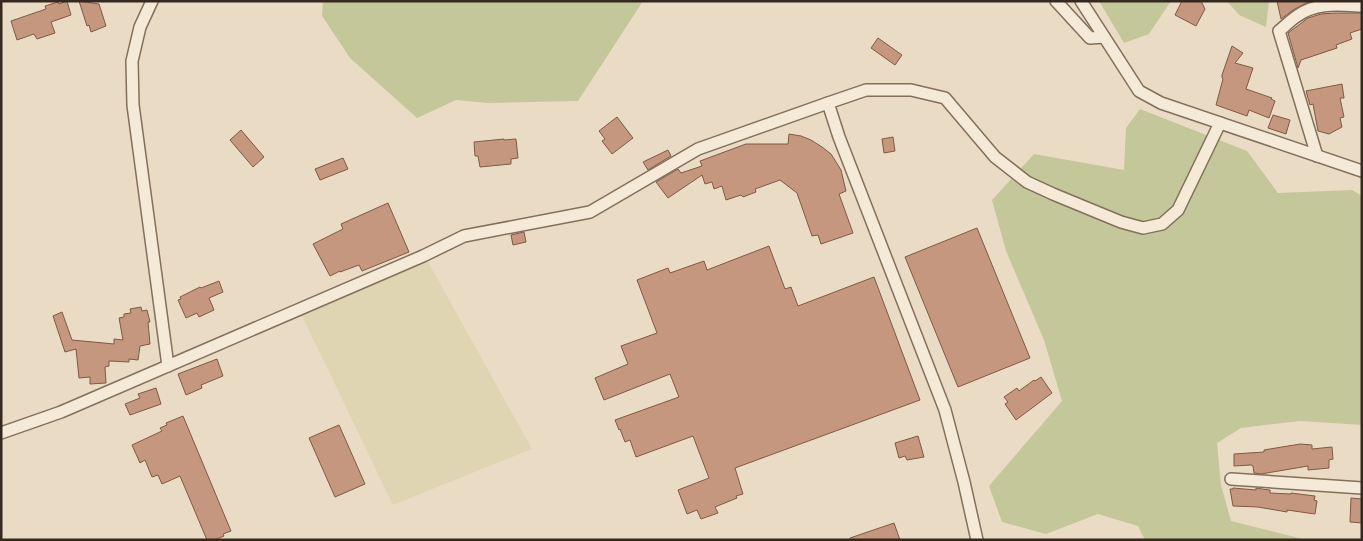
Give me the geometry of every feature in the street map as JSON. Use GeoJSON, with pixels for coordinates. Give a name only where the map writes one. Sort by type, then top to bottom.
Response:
{"type":"FeatureCollection","features":[{"type":"Feature","properties":{"kind":"street"},"geometry":{"type":"LineString","coordinates":[[152,1],[140,28],[132,61],[133,105],[168,366]]}},
{"type":"Feature","properties":{"kind":"street"},"geometry":{"type":"LineString","coordinates":[[1056,1],[1090,38],[1104,37]]}},
{"type":"Feature","properties":{"kind":"street"},"geometry":{"type":"LineString","coordinates":[[1081,1],[1139,91],[1161,103],[1362,171]]}},
{"type":"Feature","properties":{"kind":"street"},"geometry":{"type":"LineString","coordinates":[[1317,156],[1279,31],[1298,15],[1317,6],[1362,6]]}},
{"type":"Feature","properties":{"kind":"street"},"geometry":{"type":"LineString","coordinates":[[1,433],[60,412],[414,260],[464,236],[590,212],[698,149],[866,90],[910,90],[945,98],[995,157],[1027,182],[1121,222],[1143,228],[1162,224],[1178,210],[1220,123]]}},
{"type":"Feature","properties":{"kind":"street"},"geometry":{"type":"LineString","coordinates":[[828,103],[839,137],[945,410],[977,540]]}},
{"type":"Feature","properties":{"kind":"street"},"geometry":{"type":"LineString","coordinates":[[1231,479],[1362,488]]}},
{"type":"Feature","properties":{"kind":"shaded area"},"geometry":{"type":"Polygon","coordinates":[[[427,260],[532,449],[393,505],[302,316],[427,260]]]}},
{"type":"Feature","properties":{"kind":"green space"},"geometry":{"type":"Polygon","coordinates":[[[323,1],[643,1],[578,101],[488,103],[456,100],[417,118],[350,58],[322,16],[323,1]]]}},
{"type":"Feature","properties":{"kind":"green space"},"geometry":{"type":"Polygon","coordinates":[[[1099,1],[1171,1],[1149,34],[1124,43],[1099,1]]]}},
{"type":"Feature","properties":{"kind":"green space"},"geometry":{"type":"Polygon","coordinates":[[[1227,1],[1269,1],[1266,27],[1239,15],[1227,1]]]}},
{"type":"Feature","properties":{"kind":"green space"},"geometry":{"type":"Polygon","coordinates":[[[1140,109],[1247,151],[1278,193],[1352,190],[1362,196],[1362,425],[1300,421],[1241,428],[1217,443],[1221,485],[1231,521],[1307,540],[1145,540],[1138,526],[1098,514],[1046,534],[1002,522],[989,486],[1062,401],[1044,340],[1006,251],[992,200],[1034,154],[1124,170],[1126,128],[1140,109]]]}},
{"type":"Feature","properties":{"kind":"building"},"geometry":{"type":"Polygon","coordinates":[[[67,1],[71,15],[51,22],[55,33],[37,39],[34,34],[17,40],[11,21],[46,9],[45,6],[67,1]]]}},
{"type":"Feature","properties":{"kind":"building"},"geometry":{"type":"Polygon","coordinates":[[[79,1],[99,4],[106,26],[91,32],[89,25],[87,26],[79,1]]]}},
{"type":"Feature","properties":{"kind":"building"},"geometry":{"type":"Polygon","coordinates":[[[1182,1],[1201,1],[1205,9],[1196,26],[1175,15],[1182,1]]]}},
{"type":"Feature","properties":{"kind":"building"},"geometry":{"type":"Polygon","coordinates":[[[1277,1],[1310,1],[1281,19],[1277,1]]]}},
{"type":"Feature","properties":{"kind":"building"},"geometry":{"type":"Polygon","coordinates":[[[1362,13],[1362,29],[1350,33],[1352,39],[1336,45],[1337,48],[1301,60],[1298,68],[1288,33],[1308,18],[1321,14],[1362,13]]]}},
{"type":"Feature","properties":{"kind":"building"},"geometry":{"type":"Polygon","coordinates":[[[878,38],[902,55],[895,65],[871,48],[878,38]]]}},
{"type":"Feature","properties":{"kind":"building"},"geometry":{"type":"Polygon","coordinates":[[[1232,46],[1243,53],[1235,63],[1253,68],[1246,89],[1272,98],[1275,101],[1269,118],[1249,110],[1247,116],[1216,105],[1223,79],[1222,75],[1232,46]]]}},
{"type":"Feature","properties":{"kind":"building"},"geometry":{"type":"Polygon","coordinates":[[[1342,84],[1344,98],[1340,98],[1344,117],[1340,118],[1342,127],[1329,134],[1318,131],[1313,104],[1310,105],[1306,91],[1342,84]]]}},
{"type":"Feature","properties":{"kind":"building"},"geometry":{"type":"Polygon","coordinates":[[[1273,115],[1290,120],[1286,134],[1268,128],[1273,115]]]}},
{"type":"Feature","properties":{"kind":"building"},"geometry":{"type":"Polygon","coordinates":[[[617,117],[633,138],[612,154],[602,141],[605,139],[599,131],[617,117]]]}},
{"type":"Feature","properties":{"kind":"building"},"geometry":{"type":"Polygon","coordinates":[[[241,130],[264,157],[253,167],[230,140],[241,130]]]}},
{"type":"Feature","properties":{"kind":"building"},"geometry":{"type":"Polygon","coordinates":[[[789,134],[811,140],[831,154],[841,170],[846,191],[839,194],[853,233],[821,244],[818,235],[812,236],[797,193],[780,180],[755,189],[756,192],[743,197],[741,195],[726,200],[722,186],[714,189],[712,182],[705,184],[702,175],[668,198],[656,182],[678,169],[681,173],[702,166],[700,161],[746,144],[788,144],[789,134]]]}},
{"type":"Feature","properties":{"kind":"building"},"geometry":{"type":"Polygon","coordinates":[[[893,137],[895,151],[884,153],[882,139],[893,137]]]}},
{"type":"Feature","properties":{"kind":"building"},"geometry":{"type":"Polygon","coordinates":[[[516,139],[518,158],[511,159],[511,164],[480,167],[478,156],[475,156],[474,142],[516,139]]]}},
{"type":"Feature","properties":{"kind":"building"},"geometry":{"type":"Polygon","coordinates":[[[668,150],[671,156],[648,170],[643,162],[668,150]]]}},
{"type":"Feature","properties":{"kind":"building"},"geometry":{"type":"Polygon","coordinates":[[[343,158],[348,169],[320,180],[315,169],[343,158]]]}},
{"type":"Feature","properties":{"kind":"building"},"geometry":{"type":"Polygon","coordinates":[[[388,203],[409,252],[362,271],[359,265],[330,276],[313,244],[343,229],[341,224],[388,203]]]}},
{"type":"Feature","properties":{"kind":"building"},"geometry":{"type":"Polygon","coordinates":[[[977,228],[1030,358],[958,387],[905,257],[977,228]]]}},
{"type":"Feature","properties":{"kind":"building"},"geometry":{"type":"Polygon","coordinates":[[[524,232],[526,242],[513,245],[511,235],[524,232]]]}},
{"type":"Feature","properties":{"kind":"building"},"geometry":{"type":"Polygon","coordinates":[[[769,246],[785,289],[791,287],[798,306],[874,277],[920,400],[735,468],[743,494],[715,507],[718,513],[701,519],[697,510],[687,514],[678,490],[709,478],[693,436],[636,457],[630,440],[625,442],[615,420],[679,397],[670,374],[604,400],[595,378],[628,364],[621,346],[657,333],[637,280],[668,268],[670,273],[704,261],[707,270],[769,246]]]}},
{"type":"Feature","properties":{"kind":"building"},"geometry":{"type":"Polygon","coordinates":[[[219,281],[223,292],[209,298],[214,310],[199,317],[197,313],[186,318],[178,300],[181,299],[180,297],[200,287],[219,281]]]}},
{"type":"Feature","properties":{"kind":"building"},"geometry":{"type":"Polygon","coordinates":[[[141,307],[142,311],[147,310],[150,322],[148,322],[150,344],[140,346],[138,360],[129,359],[129,362],[109,361],[109,366],[105,367],[106,383],[90,384],[90,377],[79,378],[76,349],[65,352],[53,316],[62,312],[72,340],[114,344],[114,339],[123,340],[119,318],[124,317],[124,314],[131,313],[130,309],[141,307]]]}},
{"type":"Feature","properties":{"kind":"building"},"geometry":{"type":"Polygon","coordinates":[[[217,359],[223,376],[201,385],[202,388],[186,395],[178,374],[217,359]]]}},
{"type":"Feature","properties":{"kind":"building"},"geometry":{"type":"Polygon","coordinates":[[[1041,377],[1052,393],[1016,420],[1005,404],[1008,402],[1004,397],[1017,388],[1019,391],[1041,377]]]}},
{"type":"Feature","properties":{"kind":"building"},"geometry":{"type":"Polygon","coordinates":[[[156,388],[161,404],[130,415],[125,404],[140,398],[138,394],[156,388]]]}},
{"type":"Feature","properties":{"kind":"building"},"geometry":{"type":"Polygon","coordinates":[[[183,416],[231,531],[214,540],[207,540],[180,476],[162,484],[158,475],[152,477],[145,460],[140,463],[132,445],[162,431],[160,428],[167,425],[166,423],[183,416]]]}},
{"type":"Feature","properties":{"kind":"building"},"geometry":{"type":"Polygon","coordinates":[[[339,425],[365,484],[335,497],[309,438],[339,425]]]}},
{"type":"Feature","properties":{"kind":"building"},"geometry":{"type":"Polygon","coordinates":[[[918,436],[924,457],[907,460],[905,456],[899,458],[895,443],[918,436]]]}},
{"type":"Feature","properties":{"kind":"building"},"geometry":{"type":"Polygon","coordinates":[[[1300,444],[1312,445],[1312,449],[1332,447],[1333,459],[1329,460],[1329,468],[1308,470],[1308,466],[1261,474],[1254,473],[1253,466],[1251,465],[1234,466],[1234,454],[1264,452],[1264,450],[1300,444]]]}},
{"type":"Feature","properties":{"kind":"building"},"geometry":{"type":"Polygon","coordinates":[[[1256,488],[1270,490],[1270,493],[1315,496],[1314,500],[1317,501],[1315,514],[1233,506],[1230,489],[1256,490],[1256,488]]]}},
{"type":"Feature","properties":{"kind":"building"},"geometry":{"type":"Polygon","coordinates":[[[1351,498],[1362,499],[1362,523],[1350,522],[1351,498]]]}},
{"type":"Feature","properties":{"kind":"building"},"geometry":{"type":"Polygon","coordinates":[[[894,523],[900,540],[850,540],[850,538],[894,523]]]}}]}
